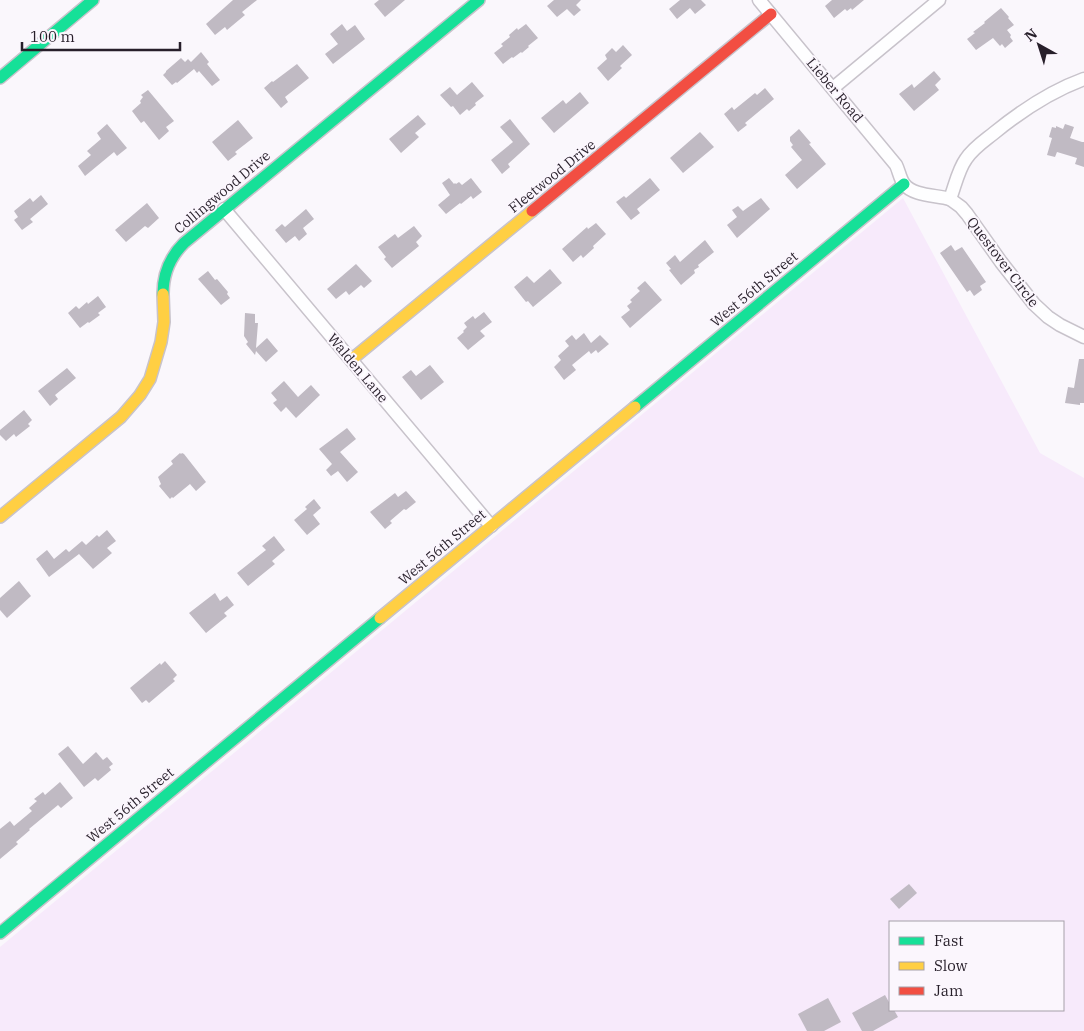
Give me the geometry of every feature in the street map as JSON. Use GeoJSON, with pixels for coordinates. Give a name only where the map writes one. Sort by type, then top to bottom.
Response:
{"type":"FeatureCollection","features":[{"type":"Feature","properties":{"kind":"street"},"geometry":{"type":"LineString","coordinates":[[0,78],[93,0]]}},
{"type":"Feature","properties":{"kind":"street","name":"Collingwood Drive"},"geometry":{"type":"LineString","coordinates":[[0,517],[121,417],[140,395],[150,379],[159,352],[164,322],[163,282],[177,250],[479,0]]}},
{"type":"Feature","properties":{"kind":"street","name":"Lieber Road"},"geometry":{"type":"LineString","coordinates":[[759,0],[896,165],[904,184]]}},
{"type":"Feature","properties":{"kind":"street"},"geometry":{"type":"LineString","coordinates":[[833,88],[939,0]]}},
{"type":"Feature","properties":{"kind":"street","name":"Fleetwood Drive"},"geometry":{"type":"LineString","coordinates":[[351,360],[771,14]]}},
{"type":"Feature","properties":{"kind":"street"},"geometry":{"type":"LineString","coordinates":[[904,184],[919,194],[950,199],[961,167],[974,149],[1011,119],[1028,108],[1058,90],[1084,79]]}},
{"type":"Feature","properties":{"kind":"street","name":"West 56th Street"},"geometry":{"type":"LineString","coordinates":[[0,933],[904,184]]}},
{"type":"Feature","properties":{"kind":"street","name":"Questover Circle"},"geometry":{"type":"LineString","coordinates":[[950,199],[967,214],[1034,304],[1051,320],[1084,337]]}},
{"type":"Feature","properties":{"kind":"street","name":"Walden Lane"},"geometry":{"type":"LineString","coordinates":[[224,210],[491,526]]}},
{"type":"Feature","properties":{"kind":"shaded area"},"geometry":{"type":"Polygon","coordinates":[[[903,198],[1040,453],[1084,478],[1084,1031],[0,1031],[0,947],[903,198]]]}},
{"type":"Feature","properties":{"kind":"building"},"geometry":{"type":"Polygon","coordinates":[[[233,0],[257,0],[242,12],[245,15],[227,30],[225,27],[215,35],[206,24],[233,0]]]}},
{"type":"Feature","properties":{"kind":"building"},"geometry":{"type":"Polygon","coordinates":[[[379,0],[405,0],[385,17],[374,4],[379,0]]]}},
{"type":"Feature","properties":{"kind":"building"},"geometry":{"type":"Polygon","coordinates":[[[554,0],[581,0],[576,5],[581,10],[574,16],[567,9],[557,17],[547,6],[554,0]]]}},
{"type":"Feature","properties":{"kind":"building"},"geometry":{"type":"Polygon","coordinates":[[[680,0],[701,0],[706,5],[695,14],[690,8],[677,19],[669,9],[680,0]]]}},
{"type":"Feature","properties":{"kind":"building"},"geometry":{"type":"Polygon","coordinates":[[[832,0],[864,0],[852,10],[851,8],[847,11],[845,9],[834,18],[825,6],[832,0]]]}},
{"type":"Feature","properties":{"kind":"building"},"geometry":{"type":"Polygon","coordinates":[[[1001,8],[1014,25],[1007,30],[1013,41],[1005,48],[1002,44],[1000,46],[993,38],[976,50],[967,39],[1001,8]]]}},
{"type":"Feature","properties":{"kind":"building"},"geometry":{"type":"Polygon","coordinates":[[[342,24],[347,31],[355,25],[365,39],[333,64],[325,54],[338,44],[330,34],[342,24]]]}},
{"type":"Feature","properties":{"kind":"building"},"geometry":{"type":"Polygon","coordinates":[[[526,24],[538,38],[522,53],[512,57],[503,64],[494,53],[503,46],[501,44],[510,37],[509,35],[517,28],[518,30],[526,24]]]}},
{"type":"Feature","properties":{"kind":"building"},"geometry":{"type":"Polygon","coordinates":[[[623,45],[632,55],[608,81],[597,68],[607,59],[605,55],[612,48],[616,52],[623,45]]]}},
{"type":"Feature","properties":{"kind":"building"},"geometry":{"type":"Polygon","coordinates":[[[201,52],[209,62],[207,64],[220,80],[212,86],[199,71],[197,73],[194,69],[172,85],[163,75],[181,58],[185,62],[188,59],[191,62],[201,52]]]}},
{"type":"Feature","properties":{"kind":"building"},"geometry":{"type":"Polygon","coordinates":[[[297,64],[309,78],[285,97],[288,102],[281,108],[264,88],[297,64]]]}},
{"type":"Feature","properties":{"kind":"building"},"geometry":{"type":"Polygon","coordinates":[[[934,71],[941,79],[935,85],[939,90],[914,111],[899,94],[912,84],[914,88],[934,71]]]}},
{"type":"Feature","properties":{"kind":"building"},"geometry":{"type":"Polygon","coordinates":[[[472,82],[484,96],[469,111],[467,109],[460,115],[440,95],[450,87],[457,95],[472,82]]]}},
{"type":"Feature","properties":{"kind":"building"},"geometry":{"type":"Polygon","coordinates":[[[765,88],[774,99],[745,123],[747,125],[738,132],[724,114],[732,107],[734,110],[755,93],[757,95],[765,88]]]}},
{"type":"Feature","properties":{"kind":"building"},"geometry":{"type":"Polygon","coordinates":[[[148,90],[174,121],[166,127],[169,131],[159,140],[144,121],[141,123],[132,111],[141,103],[140,101],[143,97],[141,95],[148,90]]]}},
{"type":"Feature","properties":{"kind":"building"},"geometry":{"type":"Polygon","coordinates":[[[580,92],[589,103],[554,133],[541,118],[563,100],[566,104],[580,92]]]}},
{"type":"Feature","properties":{"kind":"building"},"geometry":{"type":"Polygon","coordinates":[[[418,115],[426,124],[415,133],[419,137],[401,153],[389,139],[418,115]]]}},
{"type":"Feature","properties":{"kind":"building"},"geometry":{"type":"Polygon","coordinates":[[[510,119],[530,144],[508,164],[510,167],[502,174],[491,160],[513,142],[500,127],[510,119]]]}},
{"type":"Feature","properties":{"kind":"building"},"geometry":{"type":"Polygon","coordinates":[[[238,120],[253,138],[235,152],[237,154],[228,161],[212,142],[238,120]]]}},
{"type":"Feature","properties":{"kind":"building"},"geometry":{"type":"Polygon","coordinates":[[[107,124],[127,148],[117,156],[114,152],[85,176],[78,166],[91,155],[87,151],[101,139],[97,133],[107,124]]]}},
{"type":"Feature","properties":{"kind":"building"},"geometry":{"type":"Polygon","coordinates":[[[1065,124],[1074,127],[1070,138],[1084,142],[1084,167],[1075,164],[1077,158],[1057,152],[1055,157],[1047,155],[1052,138],[1049,137],[1052,127],[1056,128],[1056,126],[1063,129],[1065,124]]]}},
{"type":"Feature","properties":{"kind":"building"},"geometry":{"type":"Polygon","coordinates":[[[799,129],[826,164],[797,189],[785,175],[802,160],[791,147],[793,145],[790,141],[790,137],[799,129]]]}},
{"type":"Feature","properties":{"kind":"building"},"geometry":{"type":"Polygon","coordinates":[[[700,132],[714,147],[683,173],[670,158],[700,132]]]}},
{"type":"Feature","properties":{"kind":"building"},"geometry":{"type":"Polygon","coordinates":[[[449,178],[454,184],[459,182],[462,185],[471,178],[482,192],[473,199],[471,196],[446,214],[438,205],[450,195],[442,183],[449,178]]]}},
{"type":"Feature","properties":{"kind":"building"},"geometry":{"type":"Polygon","coordinates":[[[650,178],[660,190],[637,209],[640,213],[631,220],[616,202],[624,196],[626,198],[650,178]]]}},
{"type":"Feature","properties":{"kind":"building"},"geometry":{"type":"Polygon","coordinates":[[[41,195],[48,204],[30,219],[33,222],[22,230],[14,220],[18,217],[14,211],[30,198],[33,202],[41,195]]]}},
{"type":"Feature","properties":{"kind":"building"},"geometry":{"type":"Polygon","coordinates":[[[761,198],[770,209],[737,238],[727,225],[737,217],[732,210],[738,206],[743,211],[761,198]]]}},
{"type":"Feature","properties":{"kind":"building"},"geometry":{"type":"Polygon","coordinates":[[[147,203],[159,218],[148,228],[145,226],[126,242],[115,230],[147,203]]]}},
{"type":"Feature","properties":{"kind":"building"},"geometry":{"type":"Polygon","coordinates":[[[306,209],[314,219],[303,228],[307,234],[299,241],[295,236],[286,243],[275,230],[282,224],[285,227],[306,209]]]}},
{"type":"Feature","properties":{"kind":"building"},"geometry":{"type":"Polygon","coordinates":[[[596,223],[606,234],[583,258],[581,255],[573,262],[562,249],[587,227],[588,229],[596,223]]]}},
{"type":"Feature","properties":{"kind":"building"},"geometry":{"type":"Polygon","coordinates":[[[414,226],[422,236],[416,242],[419,246],[392,268],[384,259],[386,257],[378,247],[395,234],[398,238],[414,226]]]}},
{"type":"Feature","properties":{"kind":"building"},"geometry":{"type":"Polygon","coordinates":[[[705,240],[714,252],[698,265],[699,267],[694,270],[695,273],[681,285],[666,263],[675,255],[680,262],[705,240]]]}},
{"type":"Feature","properties":{"kind":"building"},"geometry":{"type":"Polygon","coordinates":[[[951,245],[955,251],[962,247],[986,282],[980,286],[982,290],[974,296],[970,290],[967,292],[940,253],[951,245]]]}},
{"type":"Feature","properties":{"kind":"building"},"geometry":{"type":"Polygon","coordinates":[[[356,264],[372,281],[364,288],[361,285],[349,295],[346,291],[336,299],[327,289],[356,264]]]}},
{"type":"Feature","properties":{"kind":"building"},"geometry":{"type":"Polygon","coordinates":[[[550,269],[562,283],[533,307],[528,301],[526,302],[514,287],[527,276],[534,283],[550,269]]]}},
{"type":"Feature","properties":{"kind":"building"},"geometry":{"type":"Polygon","coordinates":[[[208,271],[228,292],[227,294],[230,298],[221,305],[198,279],[208,271]]]}},
{"type":"Feature","properties":{"kind":"building"},"geometry":{"type":"Polygon","coordinates":[[[645,281],[662,300],[630,328],[621,317],[630,310],[627,306],[632,302],[630,300],[640,291],[637,288],[645,281]]]}},
{"type":"Feature","properties":{"kind":"building"},"geometry":{"type":"Polygon","coordinates":[[[98,296],[106,307],[98,313],[100,315],[80,328],[68,313],[76,306],[79,309],[98,296]]]}},
{"type":"Feature","properties":{"kind":"building"},"geometry":{"type":"Polygon","coordinates":[[[484,312],[492,322],[480,331],[485,336],[468,350],[457,338],[467,327],[464,323],[473,316],[475,319],[484,312]]]}},
{"type":"Feature","properties":{"kind":"building"},"geometry":{"type":"Polygon","coordinates":[[[245,313],[255,314],[255,323],[258,323],[256,348],[267,338],[278,351],[266,362],[256,351],[255,355],[246,344],[248,342],[244,336],[245,313]]]}},
{"type":"Feature","properties":{"kind":"building"},"geometry":{"type":"Polygon","coordinates":[[[584,333],[591,343],[600,335],[609,344],[598,353],[596,350],[591,354],[589,351],[572,365],[576,370],[564,380],[554,367],[561,360],[558,356],[569,346],[565,341],[572,335],[576,340],[584,333]]]}},
{"type":"Feature","properties":{"kind":"building"},"geometry":{"type":"Polygon","coordinates":[[[1079,359],[1084,359],[1084,403],[1080,403],[1080,405],[1065,403],[1068,387],[1074,388],[1079,359]]]}},
{"type":"Feature","properties":{"kind":"building"},"geometry":{"type":"Polygon","coordinates":[[[430,365],[444,382],[421,400],[402,377],[411,370],[416,376],[430,365]]]}},
{"type":"Feature","properties":{"kind":"building"},"geometry":{"type":"Polygon","coordinates":[[[67,368],[76,378],[55,395],[58,399],[50,406],[38,391],[67,368]]]}},
{"type":"Feature","properties":{"kind":"building"},"geometry":{"type":"Polygon","coordinates":[[[284,381],[298,397],[311,385],[320,395],[296,418],[286,407],[281,412],[273,403],[277,400],[271,393],[284,381]]]}},
{"type":"Feature","properties":{"kind":"building"},"geometry":{"type":"Polygon","coordinates":[[[24,410],[32,420],[28,424],[30,426],[16,437],[14,434],[6,441],[0,435],[0,430],[24,410]]]}},
{"type":"Feature","properties":{"kind":"building"},"geometry":{"type":"Polygon","coordinates":[[[347,428],[356,439],[340,452],[358,472],[347,482],[338,471],[331,476],[326,470],[332,464],[319,449],[347,428]]]}},
{"type":"Feature","properties":{"kind":"building"},"geometry":{"type":"Polygon","coordinates":[[[180,453],[184,454],[206,482],[196,491],[190,484],[170,499],[159,486],[161,484],[158,477],[173,464],[171,461],[180,453]]]}},
{"type":"Feature","properties":{"kind":"building"},"geometry":{"type":"Polygon","coordinates":[[[406,491],[416,502],[390,521],[392,523],[385,529],[370,512],[395,493],[398,497],[406,491]]]}},
{"type":"Feature","properties":{"kind":"building"},"geometry":{"type":"Polygon","coordinates":[[[314,499],[321,508],[313,515],[320,524],[307,535],[294,520],[307,509],[305,507],[314,499]]]}},
{"type":"Feature","properties":{"kind":"building"},"geometry":{"type":"Polygon","coordinates":[[[107,530],[116,541],[107,548],[112,553],[93,569],[79,554],[49,577],[36,559],[47,550],[54,559],[66,549],[69,552],[82,541],[86,545],[97,535],[99,537],[107,530]]]}},
{"type":"Feature","properties":{"kind":"building"},"geometry":{"type":"Polygon","coordinates":[[[274,536],[285,550],[272,561],[275,564],[248,586],[237,573],[266,550],[262,546],[274,536]]]}},
{"type":"Feature","properties":{"kind":"building"},"geometry":{"type":"Polygon","coordinates":[[[19,581],[31,596],[7,618],[0,610],[0,598],[19,581]]]}},
{"type":"Feature","properties":{"kind":"building"},"geometry":{"type":"Polygon","coordinates":[[[215,593],[220,601],[227,596],[234,605],[224,613],[227,616],[206,633],[189,613],[215,593]]]}},
{"type":"Feature","properties":{"kind":"building"},"geometry":{"type":"Polygon","coordinates":[[[165,661],[177,675],[173,679],[175,681],[149,703],[146,700],[142,703],[130,688],[165,661]]]}},
{"type":"Feature","properties":{"kind":"building"},"geometry":{"type":"Polygon","coordinates":[[[68,746],[83,764],[96,752],[103,760],[107,757],[113,764],[109,767],[111,770],[98,781],[95,778],[84,787],[58,754],[68,746]]]}},
{"type":"Feature","properties":{"kind":"building"},"geometry":{"type":"Polygon","coordinates":[[[60,782],[73,798],[61,808],[58,805],[29,829],[16,842],[18,844],[0,859],[0,829],[10,821],[14,826],[32,811],[29,808],[37,801],[34,799],[43,792],[45,795],[60,782]]]}},
{"type":"Feature","properties":{"kind":"building"},"geometry":{"type":"Polygon","coordinates":[[[909,884],[917,893],[899,909],[890,899],[909,884]]]}},
{"type":"Feature","properties":{"kind":"building"},"geometry":{"type":"Polygon","coordinates":[[[885,995],[889,1002],[889,1011],[895,1011],[898,1017],[873,1031],[862,1031],[852,1013],[885,995]]]}},
{"type":"Feature","properties":{"kind":"building"},"geometry":{"type":"Polygon","coordinates":[[[828,998],[841,1022],[824,1031],[807,1031],[798,1014],[828,998]]]}},
{"type":"Feature","properties":{"kind":"traffic: fast"},"geometry":{"type":"LineString","coordinates":[[0,78],[93,0]]}},
{"type":"Feature","properties":{"kind":"traffic: fast"},"geometry":{"type":"LineString","coordinates":[[163,294],[164,280],[168,267],[174,254],[184,243],[479,0]]}},
{"type":"Feature","properties":{"kind":"traffic: fast"},"geometry":{"type":"LineString","coordinates":[[635,407],[904,184]]}},
{"type":"Feature","properties":{"kind":"traffic: fast"},"geometry":{"type":"LineString","coordinates":[[0,933],[380,618]]}},
{"type":"Feature","properties":{"kind":"traffic: slow"},"geometry":{"type":"LineString","coordinates":[[351,360],[532,211]]}},
{"type":"Feature","properties":{"kind":"traffic: slow"},"geometry":{"type":"LineString","coordinates":[[0,517],[121,417],[140,395],[150,379],[161,342],[164,322],[163,294]]}},
{"type":"Feature","properties":{"kind":"traffic: slow"},"geometry":{"type":"LineString","coordinates":[[380,618],[635,407]]}},
{"type":"Feature","properties":{"kind":"traffic: jam"},"geometry":{"type":"LineString","coordinates":[[532,211],[771,14]]}}]}
